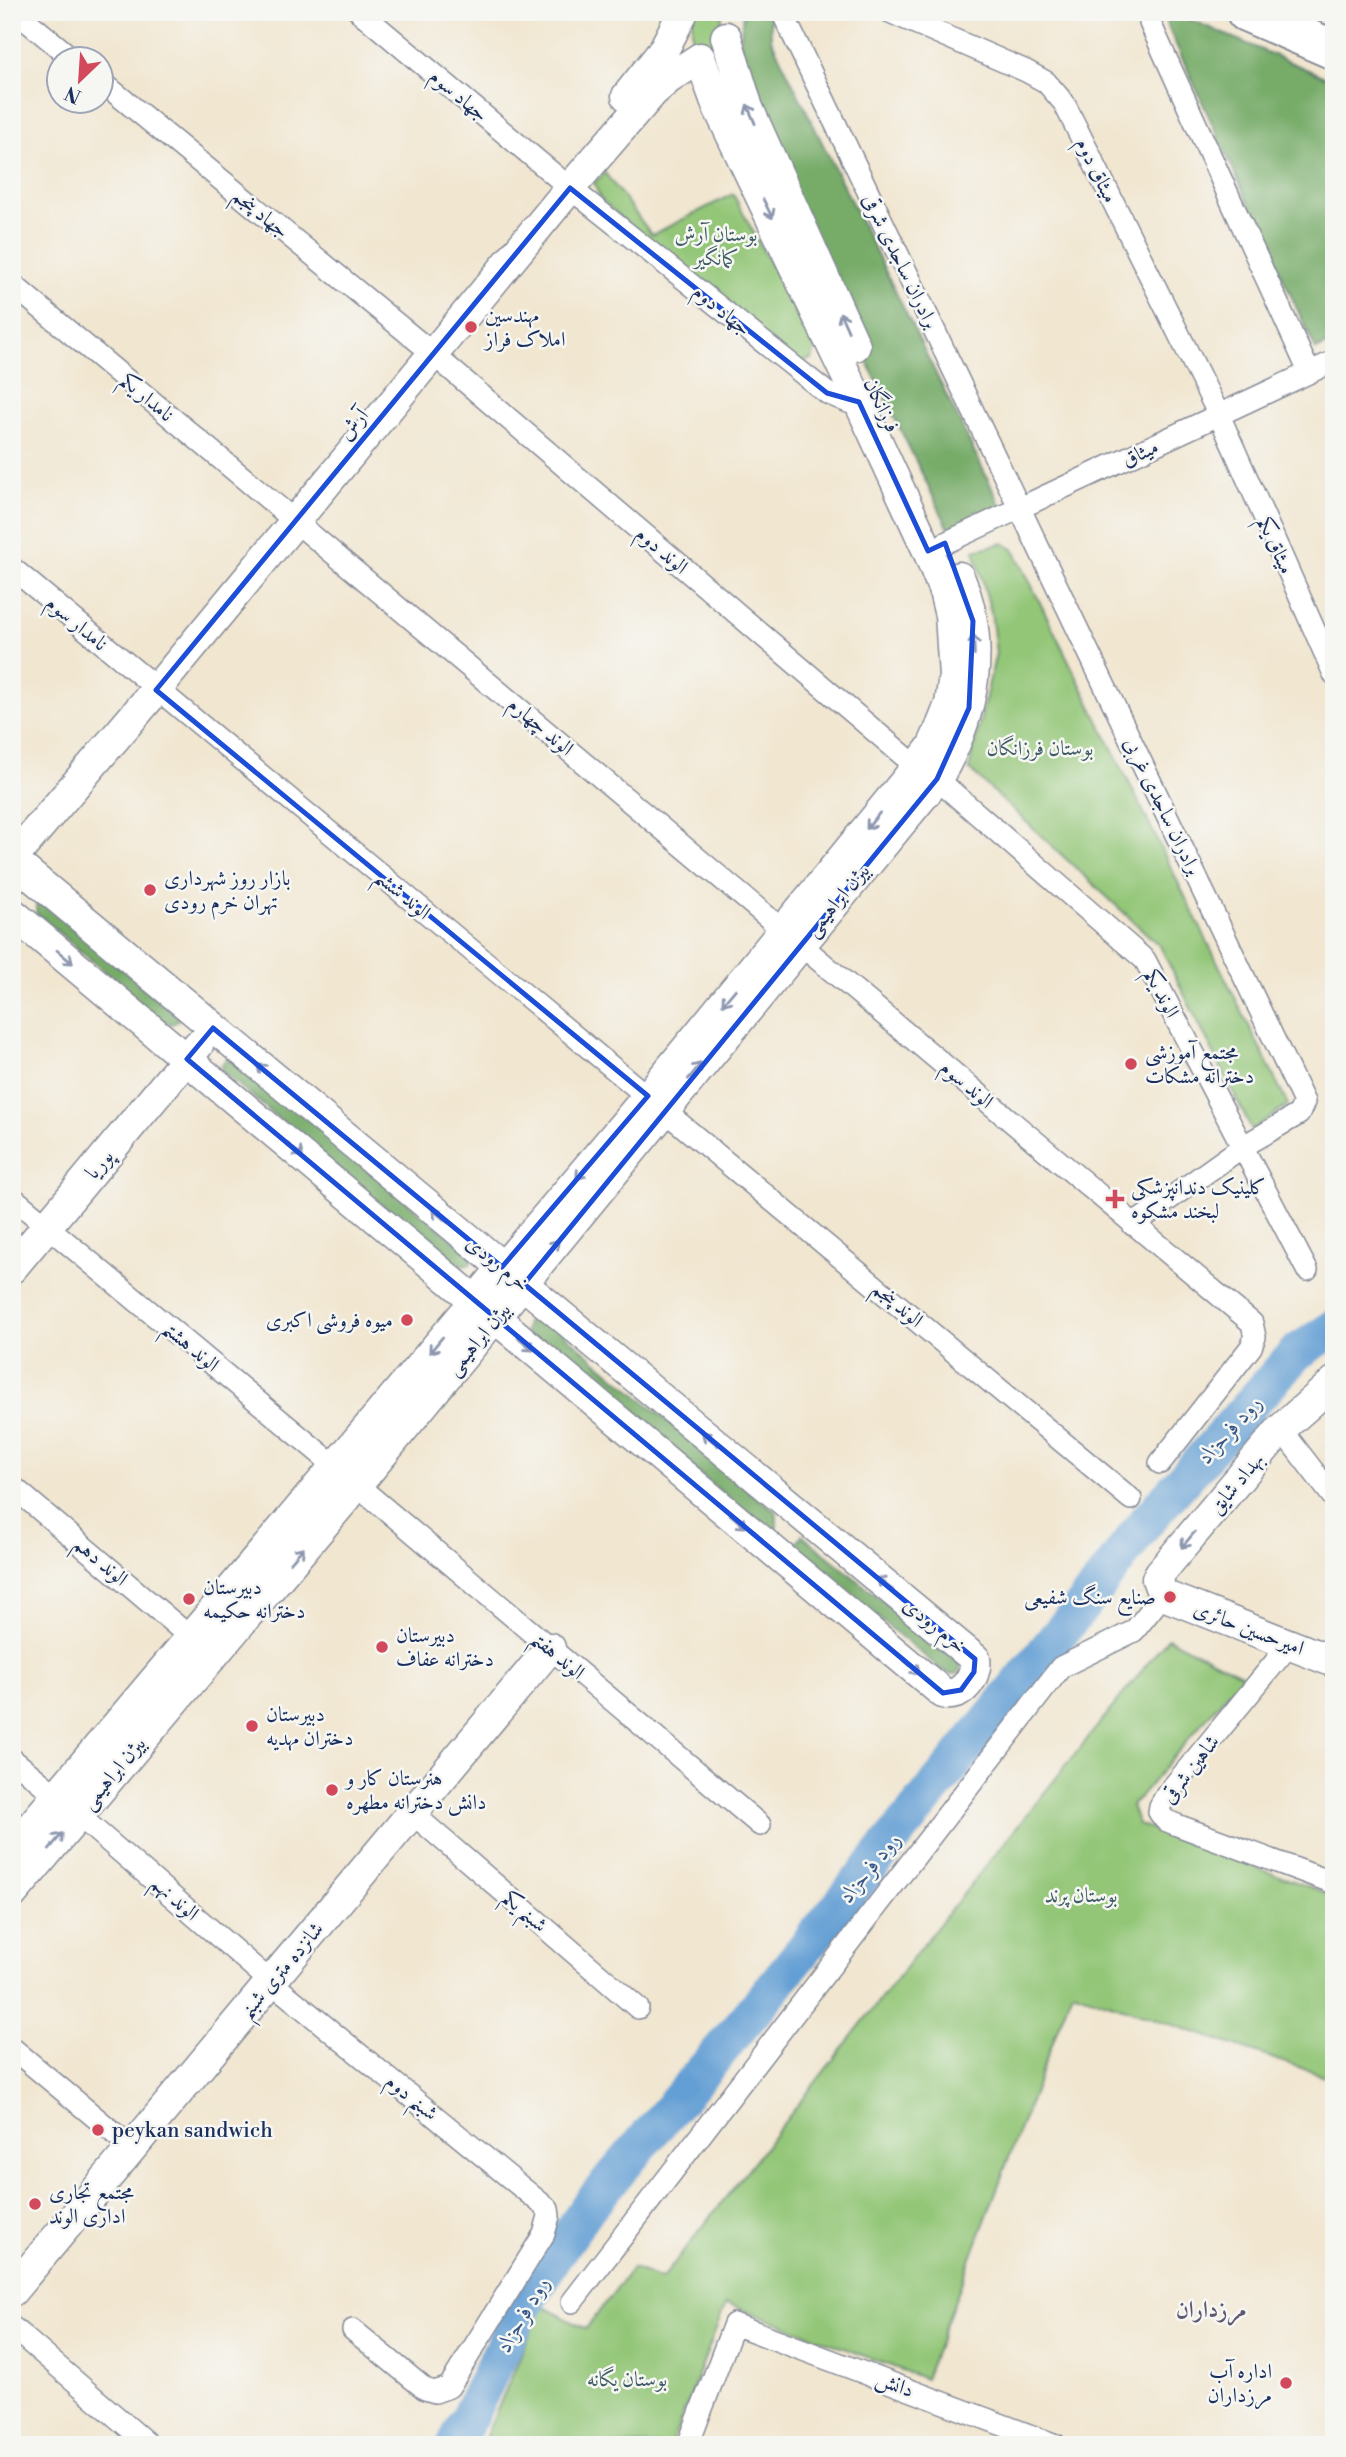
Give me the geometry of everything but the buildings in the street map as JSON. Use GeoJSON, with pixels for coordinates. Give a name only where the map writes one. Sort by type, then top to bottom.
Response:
{"type":"FeatureCollection","features":[{"type":"Feature","properties":{"kind":"highway"},"geometry":{"type":"LineString","coordinates":[[1246,12],[1334,50]]}},
{"type":"Feature","properties":{"kind":"street"},"geometry":{"type":"LineString","coordinates":[[16,12],[57,46]]}},
{"type":"Feature","properties":{"kind":"street","name":"جهاد سوم"},"geometry":{"type":"LineString","coordinates":[[360,12],[564,183]]}},
{"type":"Feature","properties":{"kind":"street","name":"آرش"},"geometry":{"type":"LineString","coordinates":[[12,859],[149,684],[564,183],[663,51],[685,12]]}},
{"type":"Feature","properties":{"kind":"street","name":"فرزانگان"},"geometry":{"type":"LineString","coordinates":[[685,12],[689,46],[700,58],[717,105],[867,398],[937,547],[950,615],[954,676],[950,704],[932,747],[919,766]]}},
{"type":"Feature","properties":{"kind":"street","name":"برادران ساجدی شرقی"},"geometry":{"type":"LineString","coordinates":[[782,12],[1021,509]]}},
{"type":"Feature","properties":{"kind":"street","name":"میثاق دوم"},"geometry":{"type":"LineString","coordinates":[[890,12],[1026,71],[1046,82],[1064,103],[1219,415]]}},
{"type":"Feature","properties":{"kind":"street"},"geometry":{"type":"LineString","coordinates":[[1150,23],[1309,372]]}},
{"type":"Feature","properties":{"kind":"street","name":"آرش"},"geometry":{"type":"LineString","coordinates":[[564,183],[668,79],[700,58],[716,55],[722,49],[726,25]]}},
{"type":"Feature","properties":{"kind":"street","name":"فرزانگان"},"geometry":{"type":"LineString","coordinates":[[726,25],[748,108],[867,398]]}},
{"type":"Feature","properties":{"kind":"street","name":"جهاد پنجم"},"geometry":{"type":"LineString","coordinates":[[116,94],[426,349]]}},
{"type":"Feature","properties":{"kind":"street","name":"جهاد دوم"},"geometry":{"type":"LineString","coordinates":[[564,183],[827,393],[848,402],[867,398]]}},
{"type":"Feature","properties":{"kind":"street","name":"نامدار یکم"},"geometry":{"type":"LineString","coordinates":[[12,284],[288,515]]}},
{"type":"Feature","properties":{"kind":"street","name":"الوند دوم"},"geometry":{"type":"LineString","coordinates":[[426,349],[919,766]]}},
{"type":"Feature","properties":{"kind":"street","name":"میثاق"},"geometry":{"type":"LineString","coordinates":[[937,547],[1334,361]]}},
{"type":"Feature","properties":{"kind":"street","name":"میثاق یکم"},"geometry":{"type":"LineString","coordinates":[[1219,415],[1328,646],[1334,674]]}},
{"type":"Feature","properties":{"kind":"street","name":"برادران ساجدی غربی"},"geometry":{"type":"LineString","coordinates":[[1021,509],[1304,1102],[1298,1114],[1242,1147]]}},
{"type":"Feature","properties":{"kind":"street","name":"الوند چهارم"},"geometry":{"type":"LineString","coordinates":[[288,515],[793,937]]}},
{"type":"Feature","properties":{"kind":"street","name":"نامدار سوم"},"geometry":{"type":"LineString","coordinates":[[12,568],[149,684]]}},
{"type":"Feature","properties":{"kind":"street","name":"آرش"},"geometry":{"type":"LineString","coordinates":[[12,828],[149,684]]}},
{"type":"Feature","properties":{"kind":"street","name":"الوند ششم"},"geometry":{"type":"LineString","coordinates":[[149,684],[656,1103]]}},
{"type":"Feature","properties":{"kind":"street","name":"بیژن ابراهیمی"},"geometry":{"type":"LineString","coordinates":[[12,1894],[68,1806],[793,937],[919,766]]}},
{"type":"Feature","properties":{"kind":"street","name":"الوند یکم"},"geometry":{"type":"LineString","coordinates":[[919,766],[1145,960],[1307,1270]]}},
{"type":"Feature","properties":{"kind":"street","name":"خرم رودی"},"geometry":{"type":"LineString","coordinates":[[12,859],[975,1659],[977,1665],[968,1682],[955,1695],[943,1693],[12,913]]}},
{"type":"Feature","properties":{"kind":"street","name":"الوند سوم"},"geometry":{"type":"LineString","coordinates":[[793,937],[1133,1225],[1252,1322],[1255,1337],[1251,1347],[1160,1463]]}},
{"type":"Feature","properties":{"kind":"street","name":"پوریا"},"geometry":{"type":"LineString","coordinates":[[12,1268],[213,1028]]}},
{"type":"Feature","properties":{"kind":"street","name":"الوند پنجم"},"geometry":{"type":"LineString","coordinates":[[656,1103],[1131,1499]]}},
{"type":"Feature","properties":{"kind":"street"},"geometry":{"type":"LineString","coordinates":[[1133,1225],[1242,1147]]}},
{"type":"Feature","properties":{"kind":"street","name":"الوند هشتم"},"geometry":{"type":"LineString","coordinates":[[12,1198],[346,1476]]}},
{"type":"Feature","properties":{"kind":"street","name":"بهداد شایق"},"geometry":{"type":"LineString","coordinates":[[1163,1595],[1158,1587],[1157,1579],[1160,1573],[1281,1429],[1334,1382]]}},
{"type":"Feature","properties":{"kind":"street"},"geometry":{"type":"LineString","coordinates":[[1281,1429],[1334,1498]]}},
{"type":"Feature","properties":{"kind":"street","name":"الوند هفتم"},"geometry":{"type":"LineString","coordinates":[[346,1476],[760,1825]]}},
{"type":"Feature","properties":{"kind":"street","name":"الوند دهم"},"geometry":{"type":"LineString","coordinates":[[12,1486],[200,1647]]}},
{"type":"Feature","properties":{"kind":"street"},"geometry":{"type":"LineString","coordinates":[[775,1552],[803,1517]]}},
{"type":"Feature","properties":{"kind":"street"},"geometry":{"type":"LineString","coordinates":[[572,2302],[1061,1667],[1135,1631],[1163,1595]]}},
{"type":"Feature","properties":{"kind":"street","name":"امیرحسین حائری"},"geometry":{"type":"LineString","coordinates":[[1163,1595],[1334,1662]]}},
{"type":"Feature","properties":{"kind":"street","name":"شاهین شرقی"},"geometry":{"type":"LineString","coordinates":[[1290,1644],[1167,1794],[1159,1812],[1165,1820],[1177,1825],[1334,1883]]}},
{"type":"Feature","properties":{"kind":"street","name":"شانزده متری شبنم"},"geometry":{"type":"LineString","coordinates":[[12,2291],[550,1648]]}},
{"type":"Feature","properties":{"kind":"street","name":"الوند نهم"},"geometry":{"type":"LineString","coordinates":[[12,1759],[271,1982]]}},
{"type":"Feature","properties":{"kind":"street","name":"بیژن ابراهیمی"},"geometry":{"type":"LineString","coordinates":[[12,1849],[68,1806]]}},
{"type":"Feature","properties":{"kind":"street","name":"شبنم یکم"},"geometry":{"type":"LineString","coordinates":[[412,1813],[638,2008]]}},
{"type":"Feature","properties":{"kind":"street","name":"شبنم دوم"},"geometry":{"type":"LineString","coordinates":[[271,1982],[543,2204],[550,2216],[544,2234],[449,2387],[435,2392],[425,2389],[354,2330]]}},
{"type":"Feature","properties":{"kind":"street"},"geometry":{"type":"LineString","coordinates":[[12,2048],[132,2148]]}},
{"type":"Feature","properties":{"kind":"street","name":"دانش"},"geometry":{"type":"LineString","coordinates":[[688,2445],[734,2324],[1056,2445]]}},
{"type":"Feature","properties":{"kind":"street"},"geometry":{"type":"LineString","coordinates":[[12,2326],[149,2445]]}},
{"type":"Feature","properties":{"kind":"highlighted area"},"geometry":{"type":"Polygon","coordinates":[[[570,188],[827,393],[859,402],[928,551],[945,543],[973,621],[969,708],[937,779],[524,1284],[975,1659],[974,1672],[961,1690],[943,1693],[187,1059],[213,1028],[502,1267],[648,1096],[156,690],[570,188]]]}},
{"type":"Feature","properties":{"kind":"green space"},"geometry":{"type":"Polygon","coordinates":[[[692,12],[722,12],[721,38],[713,50],[707,51],[696,46],[692,37],[692,12]]]}},
{"type":"Feature","properties":{"kind":"green space"},"geometry":{"type":"Polygon","coordinates":[[[743,12],[770,12],[771,39],[1002,508],[950,531],[774,171],[740,48],[743,12]]]}},
{"type":"Feature","properties":{"kind":"green space"},"geometry":{"type":"Polygon","coordinates":[[[1161,12],[1173,12],[1334,81],[1334,342],[1316,350],[1161,12]]]}},
{"type":"Feature","properties":{"kind":"green space","name":"بوستان آرش کمانگیر"},"geometry":{"type":"Polygon","coordinates":[[[605,173],[652,235],[733,194],[815,348],[812,359],[799,363],[647,242],[600,198],[594,183],[605,173]]]}},
{"type":"Feature","properties":{"kind":"green space","name":"بوستان فرزانگان"},"geometry":{"type":"Polygon","coordinates":[[[1004,543],[1014,550],[1288,1105],[1252,1130],[1160,946],[969,769],[996,653],[991,612],[974,550],[1004,543]]]}},
{"type":"Feature","properties":{"kind":"green space"},"geometry":{"type":"Polygon","coordinates":[[[39,900],[180,1018],[173,1024],[163,1022],[36,913],[39,900]]]}},
{"type":"Feature","properties":{"kind":"green space"},"geometry":{"type":"Polygon","coordinates":[[[232,1056],[473,1257],[470,1264],[463,1266],[451,1263],[222,1071],[221,1066],[232,1056]]]}},
{"type":"Feature","properties":{"kind":"green space"},"geometry":{"type":"Polygon","coordinates":[[[539,1313],[777,1513],[777,1527],[772,1533],[525,1333],[528,1320],[539,1313]]]}},
{"type":"Feature","properties":{"kind":"green space"},"geometry":{"type":"Polygon","coordinates":[[[802,1535],[960,1664],[961,1670],[957,1674],[943,1671],[797,1552],[796,1544],[802,1535]]]}},
{"type":"Feature","properties":{"kind":"green space"},"geometry":{"type":"Polygon","coordinates":[[[1168,1638],[1243,1675],[1131,1807],[1138,1824],[1334,1896],[1334,2079],[1072,1991],[925,2379],[726,2303],[671,2445],[482,2445],[542,2306],[586,2329],[632,2268],[662,2279],[929,1937],[1168,1638]]]}},
{"type":"Feature","properties":{"kind":"waterway","name":"رود فرحزاد"},"geometry":{"type":"LineString","coordinates":[[455,2445],[518,2317],[548,2265],[588,2207],[762,2001],[1103,1580],[1144,1524],[1296,1353],[1334,1328]]}},
{"type":"Feature","properties":{"kind":"place","name":"مهندسین املاک فراز"},"geometry":{"type":"Point","coordinates":[471,327]}},
{"type":"Feature","properties":{"kind":"place","name":"بازار روز شهرداری تهران خرم رودی"},"geometry":{"type":"Point","coordinates":[150,890]}},
{"type":"Feature","properties":{"kind":"place","name":"مجتمع آموزشی دخترانه مشکات"},"geometry":{"type":"Point","coordinates":[1131,1064]}},
{"type":"Feature","properties":{"kind":"place","name":"کلینیک دندانپزشکی لبخند مشکوه"},"geometry":{"type":"Point","coordinates":[1115,1199]}},
{"type":"Feature","properties":{"kind":"place","name":"میوه فروشی اکبری"},"geometry":{"type":"Point","coordinates":[407,1320]}},
{"type":"Feature","properties":{"kind":"place","name":"صنایع سنگ شفیعی"},"geometry":{"type":"Point","coordinates":[1170,1597]}},
{"type":"Feature","properties":{"kind":"place","name":"دبیرستان دخترانه حکیمه"},"geometry":{"type":"Point","coordinates":[189,1599]}},
{"type":"Feature","properties":{"kind":"place","name":"دبیرستان دخترانه عفاف"},"geometry":{"type":"Point","coordinates":[382,1647]}},
{"type":"Feature","properties":{"kind":"place","name":"دبیرستان دختران مهدیه"},"geometry":{"type":"Point","coordinates":[252,1726]}},
{"type":"Feature","properties":{"kind":"place","name":"هنرستان کار و دانش دخترانه مطهره"},"geometry":{"type":"Point","coordinates":[332,1790]}},
{"type":"Feature","properties":{"kind":"place","name":"peykan sandwich"},"geometry":{"type":"Point","coordinates":[98,2130]}},
{"type":"Feature","properties":{"kind":"place","name":"مجتمع تجاری اداری الوند"},"geometry":{"type":"Point","coordinates":[35,2204]}},
{"type":"Feature","properties":{"kind":"place","name":"اداره آب مرزداران"},"geometry":{"type":"Point","coordinates":[1286,2383]}},
{"type":"Feature","properties":{"kind":"district","name":"مرزداران"},"geometry":{"type":"Point","coordinates":[1211,2309]}},
{"type":"Feature","properties":{"kind":"park label","name":"بوستان پرند"},"geometry":{"type":"Point","coordinates":[1081,1895]}},
{"type":"Feature","properties":{"kind":"park label","name":"بوستان یگانه"},"geometry":{"type":"Point","coordinates":[627,2379]}}]}
